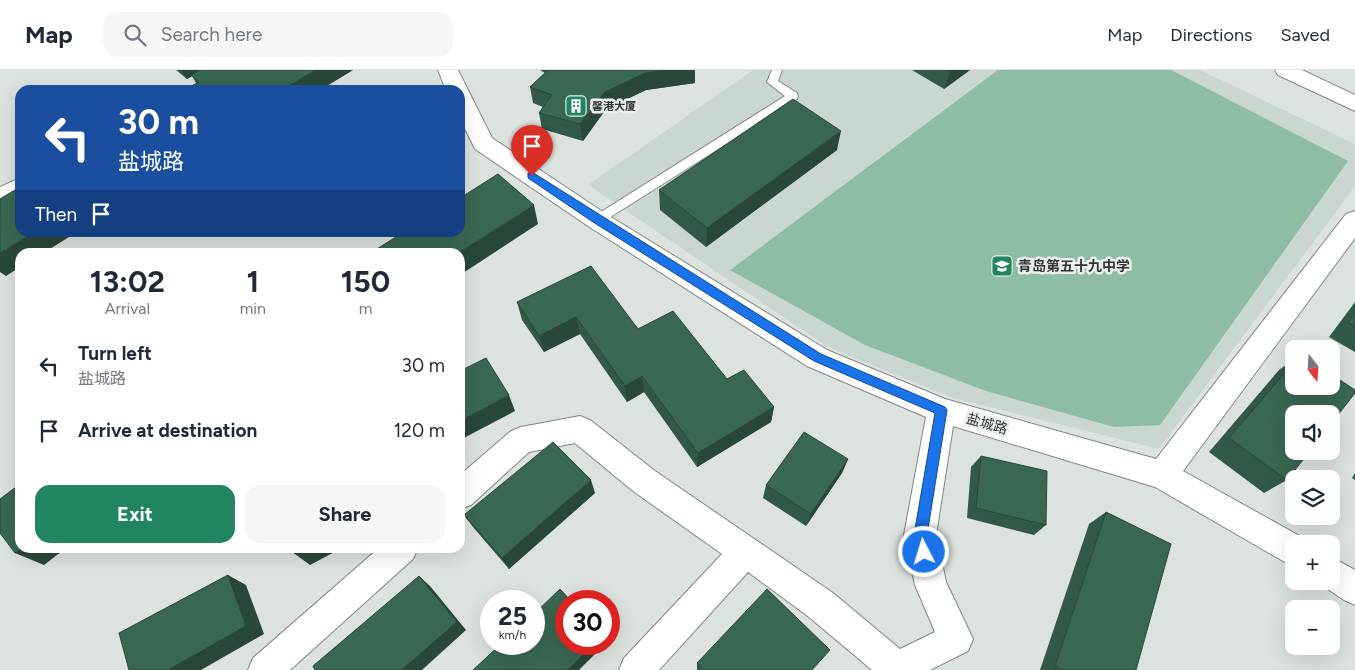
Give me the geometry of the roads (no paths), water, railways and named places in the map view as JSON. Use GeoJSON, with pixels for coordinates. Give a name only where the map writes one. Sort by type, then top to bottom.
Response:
{"type":"FeatureCollection","features":[{"type":"Feature","properties":{"kind":"street"},"geometry":{"type":"LineString","coordinates":[[448,70],[455,85]]}},
{"type":"Feature","properties":{"kind":"street"},"geometry":{"type":"LineString","coordinates":[[1285,70],[1355,104]]}},
{"type":"Feature","properties":{"kind":"street"},"geometry":{"type":"LineString","coordinates":[[1323,70],[1355,85]]}},
{"type":"Feature","properties":{"kind":"street","name":"盐城路"},"geometry":{"type":"LineString","coordinates":[[465,105],[483,143],[597,220],[818,358],[941,410],[1162,475],[1285,545]]}},
{"type":"Feature","properties":{"kind":"street"},"geometry":{"type":"LineString","coordinates":[[0,198],[15,190]]}},
{"type":"Feature","properties":{"kind":"street"},"geometry":{"type":"LineString","coordinates":[[1162,475],[1355,220]]}},
{"type":"Feature","properties":{"kind":"street"},"geometry":{"type":"LineString","coordinates":[[465,490],[521,440],[580,429],[644,481],[821,605],[896,669],[956,639],[931,585],[920,535],[941,410]]}},
{"type":"Feature","properties":{"kind":"street"},"geometry":{"type":"LineString","coordinates":[[636,670],[745,552]]}},
{"type":"Feature","properties":{"kind":"street"},"geometry":{"type":"LineString","coordinates":[[265,670],[396,553]]}},
{"type":"Feature","properties":{"kind":"street"},"geometry":{"type":"LineString","coordinates":[[1340,578],[1355,589]]}},
{"type":"Feature","properties":{"kind":"lane"},"geometry":{"type":"LineString","coordinates":[[597,220],[793,96],[772,82],[777,70]]}},
{"type":"Feature","properties":{"kind":"place","name":"馨港大厦"},"geometry":{"type":"Point","coordinates":[576,106]}},
{"type":"Feature","properties":{"kind":"place","name":"青岛第五十九中学"},"geometry":{"type":"Point","coordinates":[1002,266]}}]}
